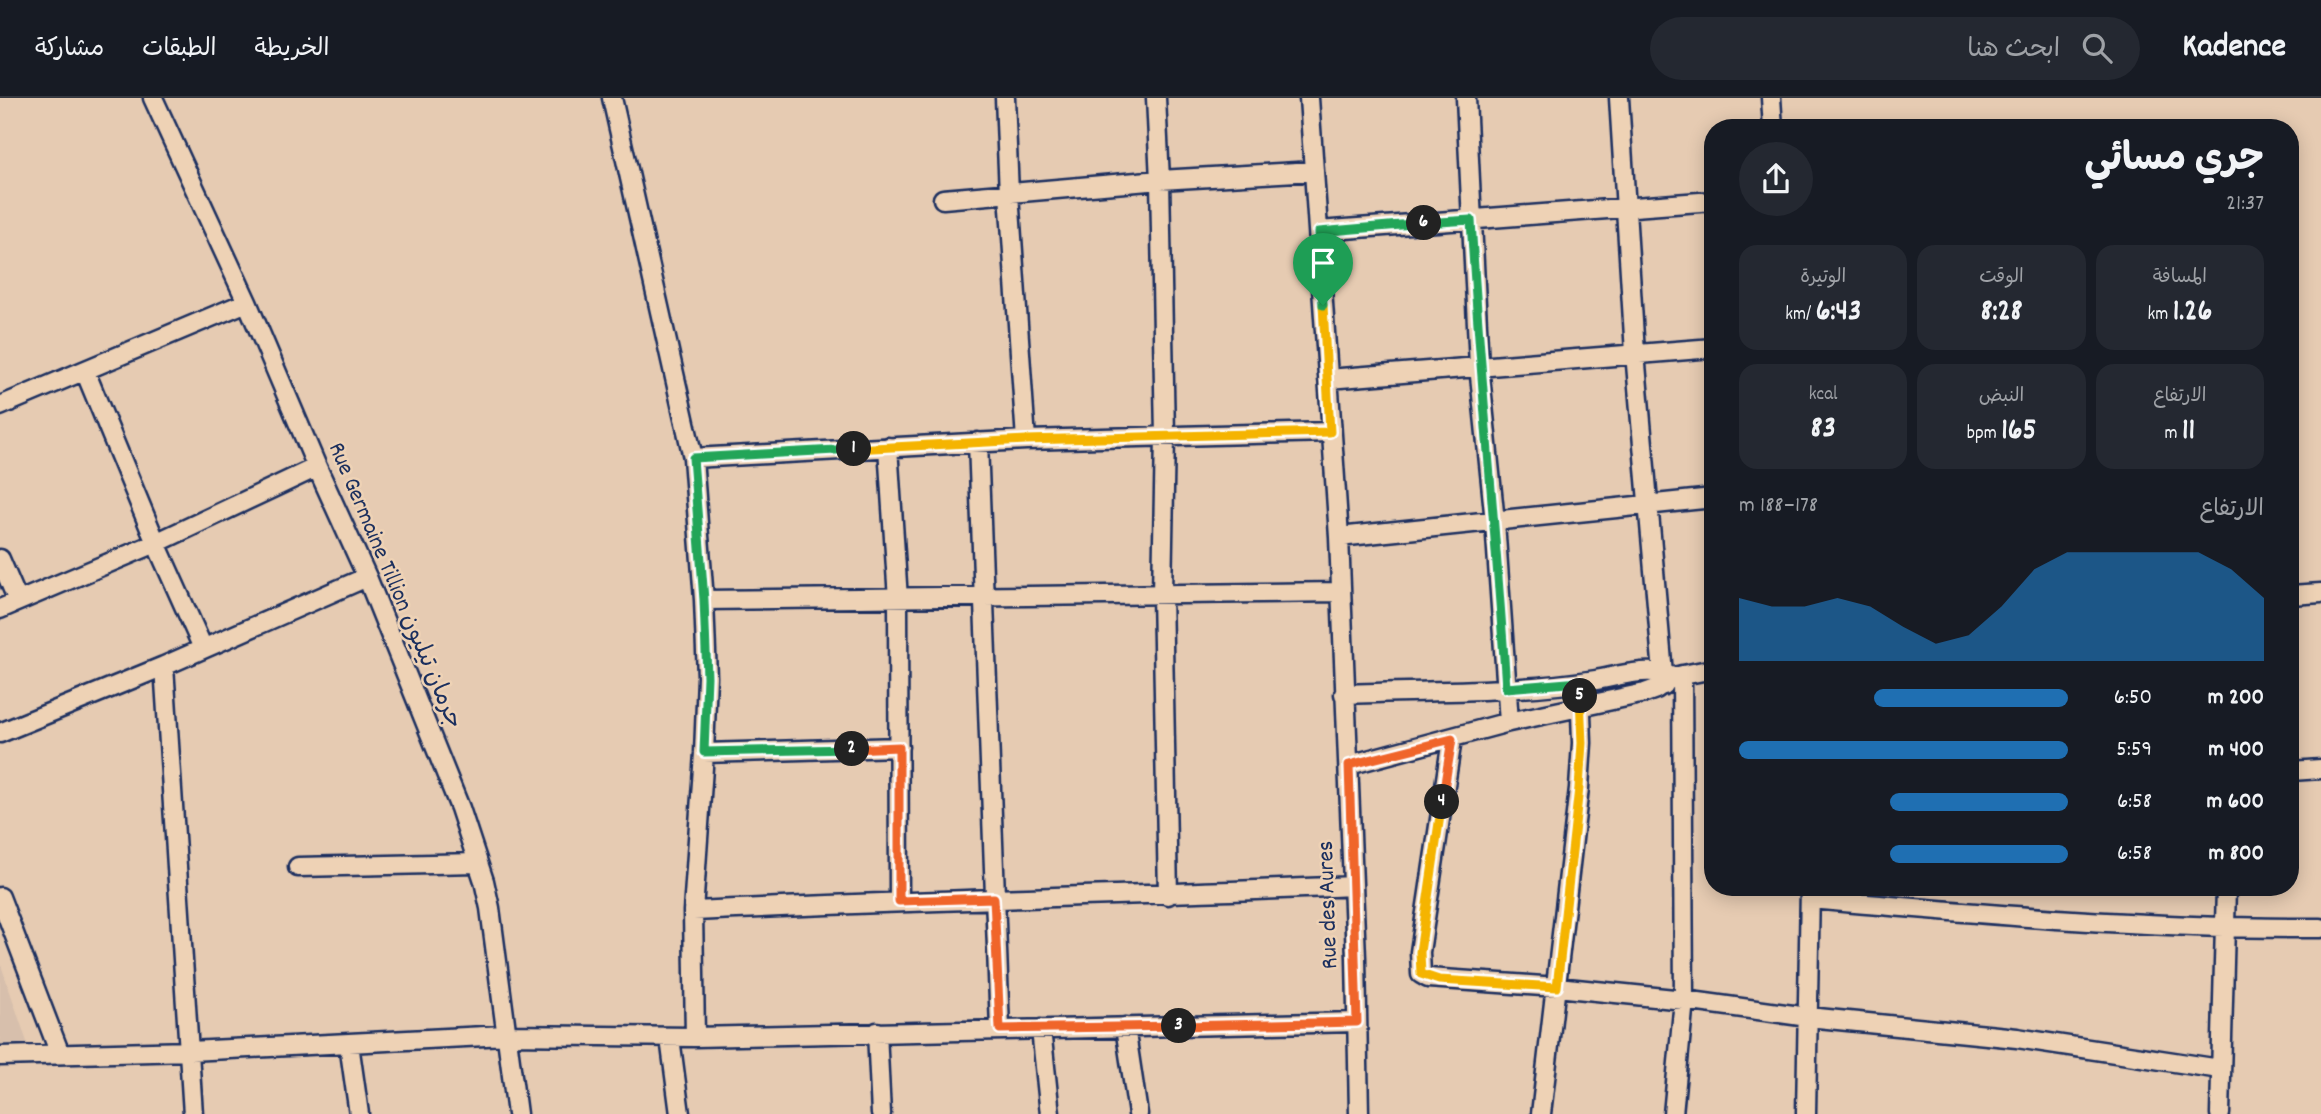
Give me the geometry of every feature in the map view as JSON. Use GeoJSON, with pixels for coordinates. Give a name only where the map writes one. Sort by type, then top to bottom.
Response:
{"type":"FeatureCollection","features":[{"type":"Feature","properties":{"kind":"street","name":"Rue Germaine Tillion جرمان تيليون"},"geometry":{"type":"LineString","coordinates":[[153,98],[247,302],[367,577],[460,808],[490,908],[517,1114]]}},
{"type":"Feature","properties":{"kind":"street"},"geometry":{"type":"LineString","coordinates":[[612,98],[693,458],[707,677],[693,911],[695,1037]]}},
{"type":"Feature","properties":{"kind":"street"},"geometry":{"type":"LineString","coordinates":[[1005,98],[1026,440]]}},
{"type":"Feature","properties":{"kind":"street"},"geometry":{"type":"LineString","coordinates":[[1156,98],[1165,436],[1162,594],[1168,895]]}},
{"type":"Feature","properties":{"kind":"street","name":"Rue des Aures"},"geometry":{"type":"LineString","coordinates":[[1309,98],[1339,537],[1359,1114]]}},
{"type":"Feature","properties":{"kind":"street"},"geometry":{"type":"LineString","coordinates":[[1466,98],[1479,366],[1495,522],[1509,722]]}},
{"type":"Feature","properties":{"kind":"street"},"geometry":{"type":"LineString","coordinates":[[1619,98],[1635,353],[1670,677],[1684,1000],[1673,1114]]}},
{"type":"Feature","properties":{"kind":"street"},"geometry":{"type":"LineString","coordinates":[[1771,98],[1772,119]]}},
{"type":"Feature","properties":{"kind":"street"},"geometry":{"type":"LineString","coordinates":[[943,199],[1160,180],[1314,171]]}},
{"type":"Feature","properties":{"kind":"street"},"geometry":{"type":"LineString","coordinates":[[1319,232],[1704,202]]}},
{"type":"Feature","properties":{"kind":"street"},"geometry":{"type":"LineString","coordinates":[[0,407],[247,302]]}},
{"type":"Feature","properties":{"kind":"street"},"geometry":{"type":"LineString","coordinates":[[1328,379],[1704,349]]}},
{"type":"Feature","properties":{"kind":"street"},"geometry":{"type":"LineString","coordinates":[[85,371],[203,648]]}},
{"type":"Feature","properties":{"kind":"street"},"geometry":{"type":"LineString","coordinates":[[693,458],[1026,440],[1330,432]]}},
{"type":"Feature","properties":{"kind":"street"},"geometry":{"type":"LineString","coordinates":[[978,442],[1000,1029]]}},
{"type":"Feature","properties":{"kind":"street"},"geometry":{"type":"LineString","coordinates":[[888,447],[898,599],[899,901]]}},
{"type":"Feature","properties":{"kind":"street"},"geometry":{"type":"LineString","coordinates":[[0,609],[156,543],[317,467]]}},
{"type":"Feature","properties":{"kind":"street"},"geometry":{"type":"LineString","coordinates":[[1339,537],[1704,499]]}},
{"type":"Feature","properties":{"kind":"street"},"geometry":{"type":"LineString","coordinates":[[0,559],[18,601]]}},
{"type":"Feature","properties":{"kind":"street"},"geometry":{"type":"LineString","coordinates":[[0,733],[164,666],[367,577]]}},
{"type":"Feature","properties":{"kind":"street"},"geometry":{"type":"LineString","coordinates":[[704,600],[1341,592]]}},
{"type":"Feature","properties":{"kind":"street"},"geometry":{"type":"LineString","coordinates":[[2299,594],[2321,593]]}},
{"type":"Feature","properties":{"kind":"street"},"geometry":{"type":"LineString","coordinates":[[164,666],[194,1114]]}},
{"type":"Feature","properties":{"kind":"street"},"geometry":{"type":"LineString","coordinates":[[1345,694],[1506,688],[1580,682],[1640,673],[1670,677],[1704,671]]}},
{"type":"Feature","properties":{"kind":"street"},"geometry":{"type":"LineString","coordinates":[[1349,765],[1509,722],[1645,692],[1670,677]]}},
{"type":"Feature","properties":{"kind":"street"},"geometry":{"type":"LineString","coordinates":[[1541,1114],[1579,788],[1582,743],[1580,682]]}},
{"type":"Feature","properties":{"kind":"street"},"geometry":{"type":"LineString","coordinates":[[1452,739],[1420,952],[1421,974],[1439,980],[1557,987],[1684,1000],[1808,1017],[2017,1038],[2220,1069]]}},
{"type":"Feature","properties":{"kind":"street"},"geometry":{"type":"LineString","coordinates":[[704,752],[899,747]]}},
{"type":"Feature","properties":{"kind":"street"},"geometry":{"type":"LineString","coordinates":[[2299,770],[2321,769]]}},
{"type":"Feature","properties":{"kind":"street"},"geometry":{"type":"LineString","coordinates":[[298,867],[477,863]]}},
{"type":"Feature","properties":{"kind":"street"},"geometry":{"type":"LineString","coordinates":[[693,911],[899,901],[1168,895],[1352,886]]}},
{"type":"Feature","properties":{"kind":"street"},"geometry":{"type":"LineString","coordinates":[[1806,1114],[1810,896]]}},
{"type":"Feature","properties":{"kind":"street"},"geometry":{"type":"LineString","coordinates":[[1835,896],[1985,914],[2225,929],[2321,928]]}},
{"type":"Feature","properties":{"kind":"street"},"geometry":{"type":"LineString","coordinates":[[2220,1114],[2226,896]]}},
{"type":"Feature","properties":{"kind":"street"},"geometry":{"type":"LineString","coordinates":[[0,897],[60,1054]]}},
{"type":"Feature","properties":{"kind":"street"},"geometry":{"type":"LineString","coordinates":[[0,1056],[190,1051],[505,1035],[670,1038],[1357,1022]]}},
{"type":"Feature","properties":{"kind":"street"},"geometry":{"type":"LineString","coordinates":[[1125,1027],[1138,1114]]}},
{"type":"Feature","properties":{"kind":"street"},"geometry":{"type":"LineString","coordinates":[[1041,1029],[1050,1114]]}},
{"type":"Feature","properties":{"kind":"street"},"geometry":{"type":"LineString","coordinates":[[877,1032],[881,1114]]}},
{"type":"Feature","properties":{"kind":"street"},"geometry":{"type":"LineString","coordinates":[[670,1038],[680,1114]]}},
{"type":"Feature","properties":{"kind":"street"},"geometry":{"type":"LineString","coordinates":[[349,1044],[359,1114]]}},
{"type":"Feature","properties":{"kind":"shaded area"},"geometry":{"type":"Polygon","coordinates":[[[0,962],[28,1045],[0,1046],[0,962]]]}},
{"type":"Feature","properties":{"kind":"route"},"geometry":{"type":"LineString","coordinates":[[1471,220],[1479,366],[1495,522],[1506,688],[1580,682],[1582,743],[1579,788],[1557,987],[1439,980],[1421,974],[1420,952],[1452,739],[1349,765],[1357,1022],[1000,1029],[994,898],[899,901],[899,747],[704,752],[707,677],[693,458],[1026,440],[1330,432],[1323,305],[1319,232],[1471,220]]}}]}
